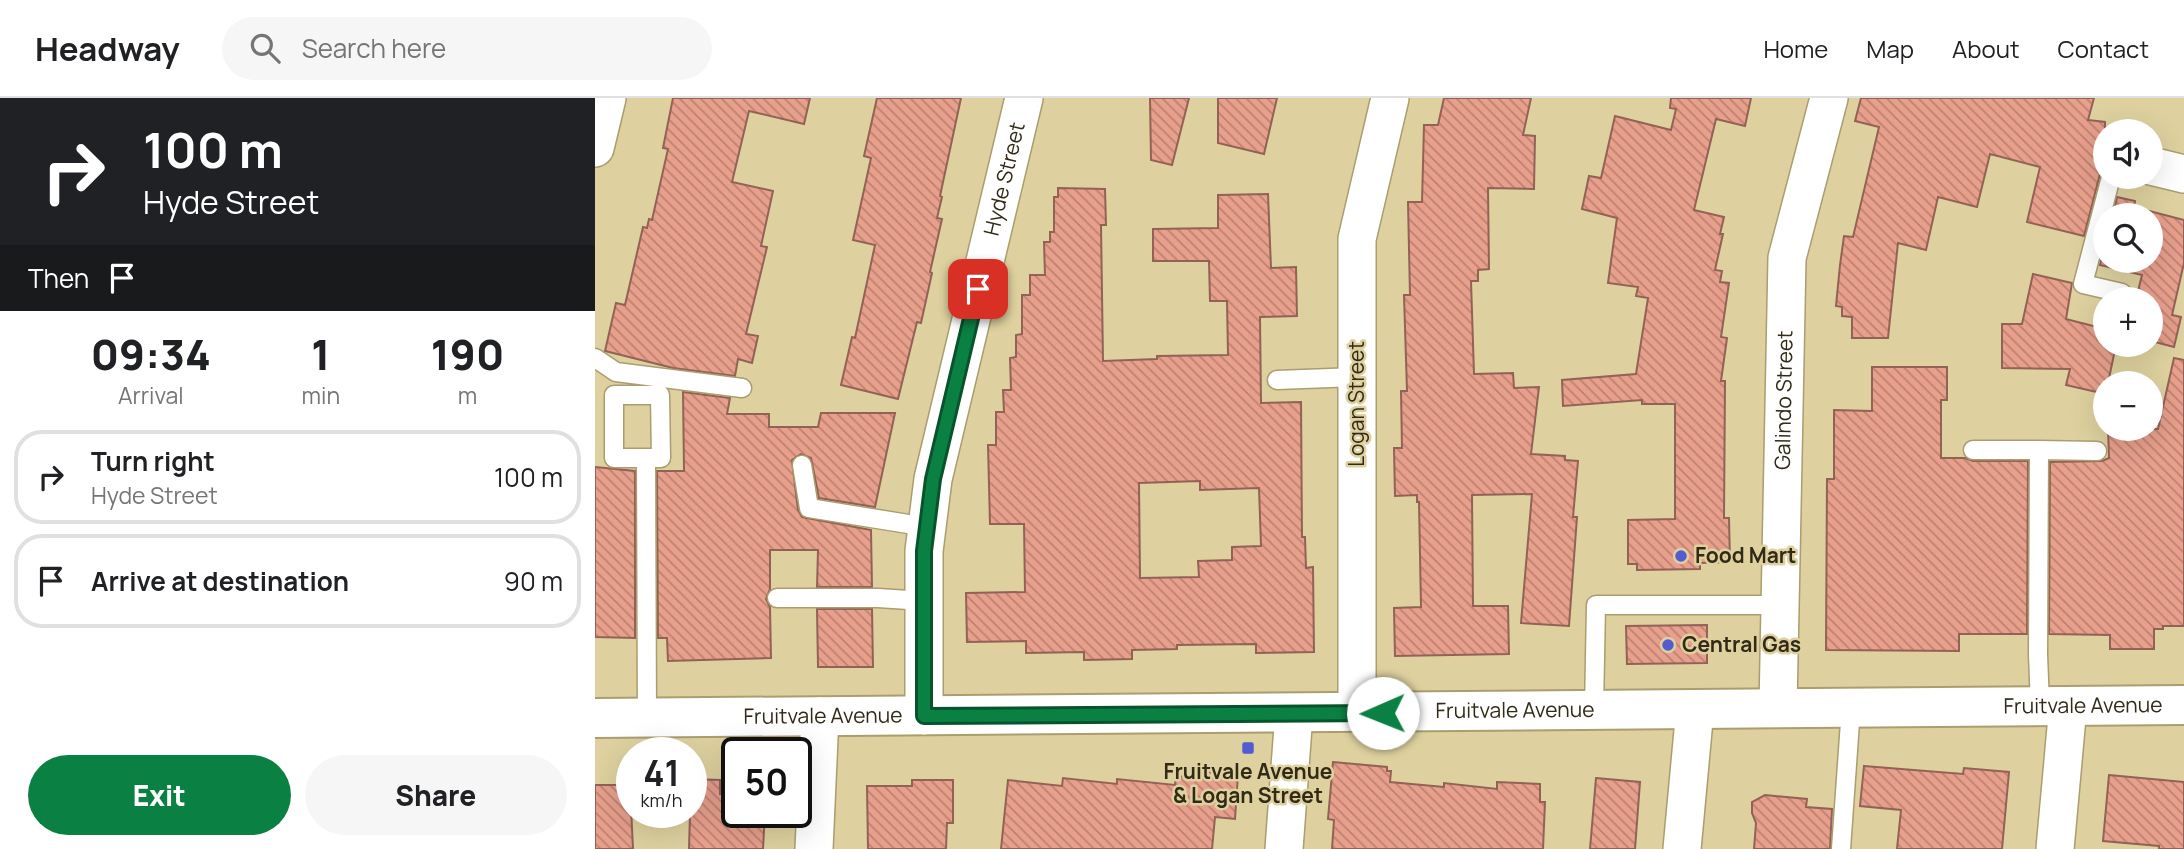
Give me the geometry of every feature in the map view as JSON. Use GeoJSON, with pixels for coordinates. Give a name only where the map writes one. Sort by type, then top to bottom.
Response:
{"type":"FeatureCollection","features":[{"type":"Feature","properties":{"kind":"main road","name":"Fruitvale Avenue"},"geometry":{"type":"LineString","coordinates":[[595,718],[2184,705]]}},
{"type":"Feature","properties":{"kind":"street"},"geometry":{"type":"LineString","coordinates":[[595,148],[607,98]]}},
{"type":"Feature","properties":{"kind":"street","name":"Hyde Street"},"geometry":{"type":"LineString","coordinates":[[924,716],[924,551],[933,479],[1024,98]]}},
{"type":"Feature","properties":{"kind":"street","name":"Logan Street"},"geometry":{"type":"LineString","coordinates":[[1357,713],[1357,239],[1390,98]]}},
{"type":"Feature","properties":{"kind":"street","name":"Galindo Street"},"geometry":{"type":"LineString","coordinates":[[1778,708],[1787,258],[1829,98]]}},
{"type":"Feature","properties":{"kind":"street"},"geometry":{"type":"LineString","coordinates":[[2163,169],[2184,174]]}},
{"type":"Feature","properties":{"kind":"street"},"geometry":{"type":"LineString","coordinates":[[2054,706],[2055,849]]}},
{"type":"Feature","properties":{"kind":"street"},"geometry":{"type":"LineString","coordinates":[[1682,849],[1695,709]]}},
{"type":"Feature","properties":{"kind":"street"},"geometry":{"type":"LineString","coordinates":[[1284,849],[1294,713]]}},
{"type":"Feature","properties":{"kind":"street"},"geometry":{"type":"LineString","coordinates":[[814,849],[820,716]]}},
{"type":"Feature","properties":{"kind":"lane"},"geometry":{"type":"LineString","coordinates":[[2096,287],[2083,284],[2108,189]]}},
{"type":"Feature","properties":{"kind":"lane"},"geometry":{"type":"LineString","coordinates":[[595,358],[616,372],[742,387]]}},
{"type":"Feature","properties":{"kind":"lane"},"geometry":{"type":"LineString","coordinates":[[1277,380],[1357,377]]}},
{"type":"Feature","properties":{"kind":"lane"},"geometry":{"type":"LineString","coordinates":[[1973,450],[2097,452]]}},
{"type":"Feature","properties":{"kind":"lane"},"geometry":{"type":"LineString","coordinates":[[2039,450],[2038,654],[2054,706]]}},
{"type":"Feature","properties":{"kind":"lane"},"geometry":{"type":"LineString","coordinates":[[646,458],[646,718]]}},
{"type":"Feature","properties":{"kind":"lane"},"geometry":{"type":"LineString","coordinates":[[802,464],[809,508],[927,527]]}},
{"type":"Feature","properties":{"kind":"lane"},"geometry":{"type":"LineString","coordinates":[[777,598],[924,601]]}},
{"type":"Feature","properties":{"kind":"lane"},"geometry":{"type":"LineString","coordinates":[[1594,710],[1596,605],[1780,605]]}},
{"type":"Feature","properties":{"kind":"lane"},"geometry":{"type":"LineString","coordinates":[[1841,849],[1851,708]]}},
{"type":"Feature","properties":{"kind":"building"},"geometry":{"type":"Polygon","coordinates":[[[673,98],[810,98],[804,124],[749,111],[732,182],[773,191],[761,246],[767,247],[746,334],[758,336],[752,363],[738,359],[735,376],[673,368],[605,351],[616,303],[625,305],[643,227],[647,228],[649,219],[652,220],[668,149],[663,148],[673,98]]]}},
{"type":"Feature","properties":{"kind":"building"},"geometry":{"type":"Polygon","coordinates":[[[877,98],[961,98],[940,196],[942,197],[937,218],[942,219],[930,272],[932,273],[921,323],[917,322],[898,399],[841,385],[852,337],[855,338],[875,245],[853,240],[871,158],[864,156],[877,98]]]}},
{"type":"Feature","properties":{"kind":"building"},"geometry":{"type":"Polygon","coordinates":[[[1150,98],[1189,98],[1172,165],[1151,160],[1150,98]]]}},
{"type":"Feature","properties":{"kind":"building"},"geometry":{"type":"Polygon","coordinates":[[[1218,98],[1277,98],[1264,154],[1218,143],[1218,98]]]}},
{"type":"Feature","properties":{"kind":"building"},"geometry":{"type":"Polygon","coordinates":[[[1444,98],[1531,98],[1523,135],[1535,136],[1534,189],[1488,188],[1489,269],[1478,270],[1478,281],[1471,281],[1474,374],[1513,373],[1514,388],[1539,387],[1531,454],[1565,456],[1565,460],[1578,461],[1569,626],[1521,623],[1532,494],[1472,495],[1473,606],[1508,606],[1509,654],[1395,656],[1394,608],[1421,607],[1419,502],[1417,495],[1395,496],[1394,448],[1402,448],[1401,391],[1407,391],[1404,295],[1410,295],[1408,202],[1422,202],[1424,125],[1438,125],[1444,98]]]}},
{"type":"Feature","properties":{"kind":"building"},"geometry":{"type":"Polygon","coordinates":[[[1671,98],[1751,98],[1745,126],[1716,119],[1694,210],[1724,217],[1715,270],[1722,271],[1720,282],[1729,283],[1721,337],[1727,338],[1721,381],[1725,381],[1724,518],[1729,518],[1730,562],[1700,563],[1700,569],[1637,570],[1637,564],[1628,564],[1628,520],[1675,519],[1675,404],[1642,404],[1642,400],[1563,406],[1562,380],[1636,374],[1648,298],[1636,296],[1638,287],[1608,283],[1617,218],[1582,209],[1589,176],[1601,178],[1615,116],[1671,130],[1676,109],[1670,108],[1671,98]]]}},
{"type":"Feature","properties":{"kind":"building"},"geometry":{"type":"Polygon","coordinates":[[[1861,98],[2094,98],[2088,120],[2093,121],[2093,189],[2096,189],[2084,236],[2027,222],[2040,167],[1990,154],[1977,207],[1938,197],[1926,250],[1898,243],[1888,338],[1852,338],[1852,317],[1842,316],[1842,307],[1836,306],[1840,265],[1844,236],[1853,237],[1879,127],[1855,121],[1861,98]]]}},
{"type":"Feature","properties":{"kind":"building"},"geometry":{"type":"Polygon","coordinates":[[[1058,188],[1105,189],[1106,225],[1101,225],[1103,361],[1157,359],[1157,356],[1228,355],[1227,301],[1210,301],[1209,261],[1153,261],[1153,229],[1218,228],[1218,195],[1268,194],[1271,268],[1296,267],[1297,316],[1260,317],[1261,403],[1301,402],[1302,537],[1305,537],[1306,568],[1313,567],[1314,652],[1256,653],[1256,644],[1177,645],[1177,649],[1132,650],[1132,659],[1084,660],[1084,652],[1026,653],[1026,641],[967,642],[966,593],[1025,592],[1024,524],[990,524],[988,445],[996,445],[996,412],[1004,412],[1003,390],[1011,390],[1010,358],[1016,357],[1016,335],[1022,334],[1022,295],[1030,295],[1030,275],[1045,275],[1044,242],[1050,242],[1050,232],[1054,232],[1054,197],[1058,197],[1058,188]],[[1200,481],[1139,483],[1140,578],[1199,577],[1198,561],[1232,560],[1232,547],[1261,546],[1259,488],[1200,490],[1200,481]]]}},
{"type":"Feature","properties":{"kind":"building"},"geometry":{"type":"Polygon","coordinates":[[[2117,197],[2135,201],[2135,203],[2116,203],[2117,197]]]}},
{"type":"Feature","properties":{"kind":"building"},"geometry":{"type":"Polygon","coordinates":[[[2163,215],[2184,220],[2184,263],[2172,315],[2181,317],[2174,347],[2163,344],[2163,287],[2139,287],[2142,275],[2134,273],[2163,273],[2163,215]]]}},
{"type":"Feature","properties":{"kind":"building"},"geometry":{"type":"Polygon","coordinates":[[[2033,274],[2072,283],[2066,319],[2093,326],[2093,357],[2113,357],[2111,371],[2093,371],[2093,391],[2066,385],[2070,369],[2002,368],[2002,324],[2022,324],[2033,274]]]}},
{"type":"Feature","properties":{"kind":"building"},"geometry":{"type":"Polygon","coordinates":[[[2174,358],[2184,360],[2184,626],[2154,629],[2154,649],[2110,649],[2110,635],[2049,634],[2050,462],[2102,461],[2109,458],[2108,441],[2163,441],[2163,407],[2174,358]]]}},
{"type":"Feature","properties":{"kind":"building"},"geometry":{"type":"Polygon","coordinates":[[[1872,367],[1947,367],[1947,400],[1941,400],[1941,458],[2028,461],[2027,634],[1959,634],[1959,651],[1826,650],[1827,479],[1834,479],[1834,410],[1872,411],[1872,367]]]}},
{"type":"Feature","properties":{"kind":"building"},"geometry":{"type":"Polygon","coordinates":[[[683,392],[730,398],[727,414],[769,414],[769,427],[818,427],[821,413],[895,413],[875,507],[819,498],[811,458],[801,454],[792,460],[798,510],[802,517],[871,530],[872,587],[817,587],[818,550],[770,550],[770,589],[766,599],[770,607],[771,658],[668,661],[667,638],[658,638],[657,471],[684,471],[683,392]]]}},
{"type":"Feature","properties":{"kind":"building"},"geometry":{"type":"Polygon","coordinates":[[[595,467],[635,471],[635,638],[595,637],[595,467]]]}},
{"type":"Feature","properties":{"kind":"building"},"geometry":{"type":"Polygon","coordinates":[[[817,609],[872,609],[873,667],[818,667],[817,609]]]}},
{"type":"Feature","properties":{"kind":"building"},"geometry":{"type":"Polygon","coordinates":[[[1707,625],[1707,663],[1627,664],[1626,626],[1707,625]]]}},
{"type":"Feature","properties":{"kind":"building"},"geometry":{"type":"Polygon","coordinates":[[[1333,762],[1387,767],[1387,771],[1391,771],[1390,782],[1444,787],[1444,783],[1497,789],[1497,782],[1540,784],[1540,802],[1545,802],[1543,849],[1332,849],[1334,820],[1328,819],[1333,762]]]}},
{"type":"Feature","properties":{"kind":"building"},"geometry":{"type":"Polygon","coordinates":[[[1864,766],[1963,774],[1964,768],[2009,772],[2002,849],[1897,849],[1901,810],[1860,806],[1864,766]]]}},
{"type":"Feature","properties":{"kind":"building"},"geometry":{"type":"Polygon","coordinates":[[[1206,772],[1238,775],[1235,819],[1215,817],[1212,849],[1001,849],[1008,780],[1062,786],[1063,778],[1117,784],[1117,779],[1175,785],[1176,776],[1206,779],[1206,772]]]}},
{"type":"Feature","properties":{"kind":"building"},"geometry":{"type":"Polygon","coordinates":[[[2109,775],[2184,782],[2184,849],[2159,849],[2159,846],[2103,841],[2109,775]]]}},
{"type":"Feature","properties":{"kind":"building"},"geometry":{"type":"Polygon","coordinates":[[[1596,778],[1640,782],[1635,849],[1590,849],[1596,778]]]}},
{"type":"Feature","properties":{"kind":"building"},"geometry":{"type":"Polygon","coordinates":[[[707,780],[720,780],[721,828],[764,828],[763,849],[689,849],[690,828],[707,828],[707,780]]]}},
{"type":"Feature","properties":{"kind":"building"},"geometry":{"type":"Polygon","coordinates":[[[912,780],[953,780],[953,823],[947,823],[946,849],[868,849],[867,786],[912,786],[912,780]]]}},
{"type":"Feature","properties":{"kind":"building"},"geometry":{"type":"Polygon","coordinates":[[[595,785],[616,785],[616,828],[632,828],[633,849],[595,849],[595,785]]]}},
{"type":"Feature","properties":{"kind":"building"},"geometry":{"type":"Polygon","coordinates":[[[1765,795],[1807,799],[1806,807],[1832,809],[1830,849],[1754,849],[1756,823],[1752,802],[1765,795]]]}},
{"type":"Feature","properties":{"kind":"place","name":"Food Mart"},"geometry":{"type":"Point","coordinates":[1681,556]}},
{"type":"Feature","properties":{"kind":"place","name":"Central Gas"},"geometry":{"type":"Point","coordinates":[1668,645]}},
{"type":"Feature","properties":{"kind":"place","name":"Fruitvale Avenue & Logan Street"},"geometry":{"type":"Point","coordinates":[1248,748]}},
{"type":"Feature","properties":{"kind":"route"},"geometry":{"type":"LineString","coordinates":[[978,289],[933,479],[924,551],[924,716],[1383,713]]}}]}
